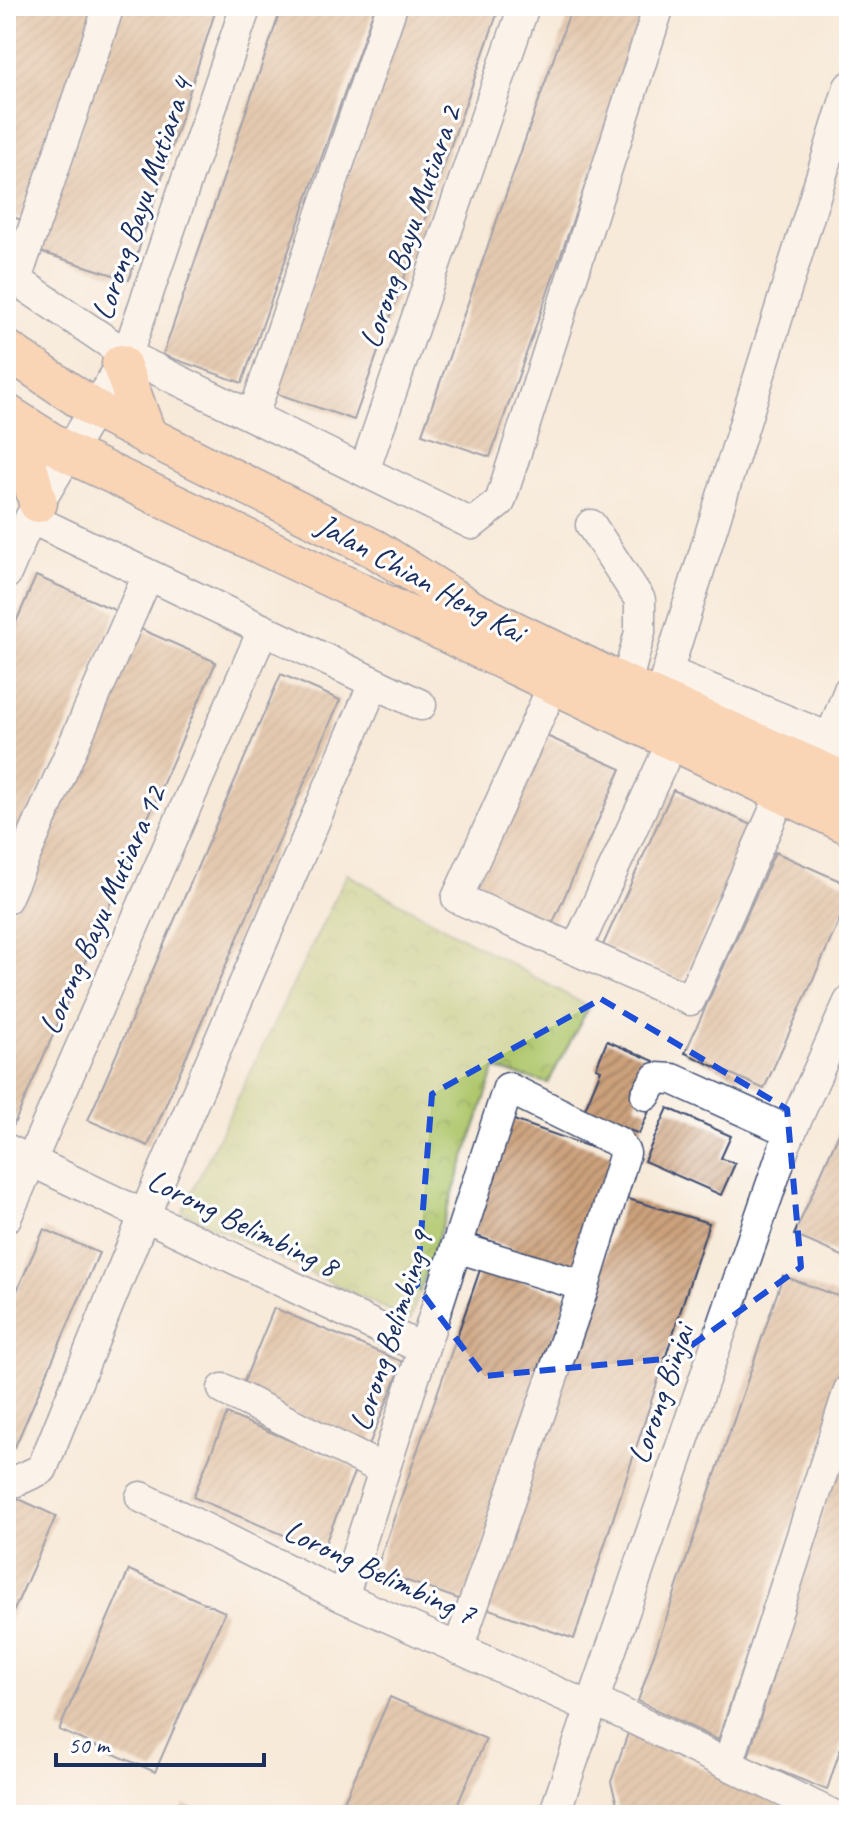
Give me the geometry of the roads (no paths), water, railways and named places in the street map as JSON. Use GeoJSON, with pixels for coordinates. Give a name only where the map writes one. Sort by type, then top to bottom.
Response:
{"type":"FeatureCollection","features":[{"type":"Feature","properties":{"kind":"main road","name":"Jalan Chian Heng Kai"},"geometry":{"type":"LineString","coordinates":[[6,349],[96,410],[375,549],[472,610],[837,759]]}},
{"type":"Feature","properties":{"kind":"main road"},"geometry":{"type":"LineString","coordinates":[[124,360],[148,437]]}},
{"type":"Feature","properties":{"kind":"main road"},"geometry":{"type":"LineString","coordinates":[[10,416],[34,510]]}},
{"type":"Feature","properties":{"kind":"main road","name":"Jalan Chian Heng Kai"},"geometry":{"type":"LineString","coordinates":[[10,416],[70,454],[849,825]]}},
{"type":"Feature","properties":{"kind":"street"},"geometry":{"type":"LineString","coordinates":[[109,6],[11,277],[124,360],[253,416],[472,524],[500,502],[659,6]]}},
{"type":"Feature","properties":{"kind":"street","name":"Lorong Bayu Mutiara 4"},"geometry":{"type":"LineString","coordinates":[[6,574],[34,510],[124,360],[246,6]]}},
{"type":"Feature","properties":{"kind":"street"},"geometry":{"type":"LineString","coordinates":[[253,416],[392,6]]}},
{"type":"Feature","properties":{"kind":"street","name":"Lorong Bayu Mutiara 2"},"geometry":{"type":"LineString","coordinates":[[364,471],[524,6]]}},
{"type":"Feature","properties":{"kind":"street"},"geometry":{"type":"LineString","coordinates":[[651,685],[849,87]]}},
{"type":"Feature","properties":{"kind":"street"},"geometry":{"type":"LineString","coordinates":[[34,510],[148,575],[421,705]]}},
{"type":"Feature","properties":{"kind":"street"},"geometry":{"type":"LineString","coordinates":[[591,525],[640,600],[640,632],[651,685]]}},
{"type":"Feature","properties":{"kind":"street"},"geometry":{"type":"LineString","coordinates":[[6,899],[148,575]]}},
{"type":"Feature","properties":{"kind":"street","name":"Lorong Bayu Mutiara 12"},"geometry":{"type":"LineString","coordinates":[[6,1218],[19,1154],[263,630]]}},
{"type":"Feature","properties":{"kind":"street"},"geometry":{"type":"LineString","coordinates":[[6,1478],[14,1482],[42,1469],[144,1216],[374,683]]}},
{"type":"Feature","properties":{"kind":"street"},"geometry":{"type":"LineString","coordinates":[[553,686],[457,898],[690,1000],[782,793]]}},
{"type":"Feature","properties":{"kind":"street"},"geometry":{"type":"LineString","coordinates":[[837,759],[849,690]]}},
{"type":"Feature","properties":{"kind":"street"},"geometry":{"type":"LineString","coordinates":[[576,950],[672,742]]}},
{"type":"Feature","properties":{"kind":"street","name":"Lorong Binjai"},"geometry":{"type":"LineString","coordinates":[[554,1815],[791,1132],[849,1002]]}},
{"type":"Feature","properties":{"kind":"street"},"geometry":{"type":"LineString","coordinates":[[646,1095],[656,1078],[673,1079],[791,1132]]}},
{"type":"Feature","properties":{"kind":"street","name":"Lorong Belimbing 9"},"geometry":{"type":"LineString","coordinates":[[343,1597],[508,1088],[618,1142],[625,1153],[584,1286]]}},
{"type":"Feature","properties":{"kind":"street","name":"Lorong Belimbing 8"},"geometry":{"type":"LineString","coordinates":[[19,1154],[423,1349]]}},
{"type":"Feature","properties":{"kind":"street"},"geometry":{"type":"LineString","coordinates":[[456,1247],[584,1286],[458,1649]]}},
{"type":"Feature","properties":{"kind":"street"},"geometry":{"type":"LineString","coordinates":[[223,1389],[384,1470]]}},
{"type":"Feature","properties":{"kind":"street"},"geometry":{"type":"LineString","coordinates":[[728,1764],[842,1437],[849,1390]]}},
{"type":"Feature","properties":{"kind":"street","name":"Lorong Belimbing 7"},"geometry":{"type":"LineString","coordinates":[[141,1497],[343,1597],[728,1764],[833,1815]]}}]}
